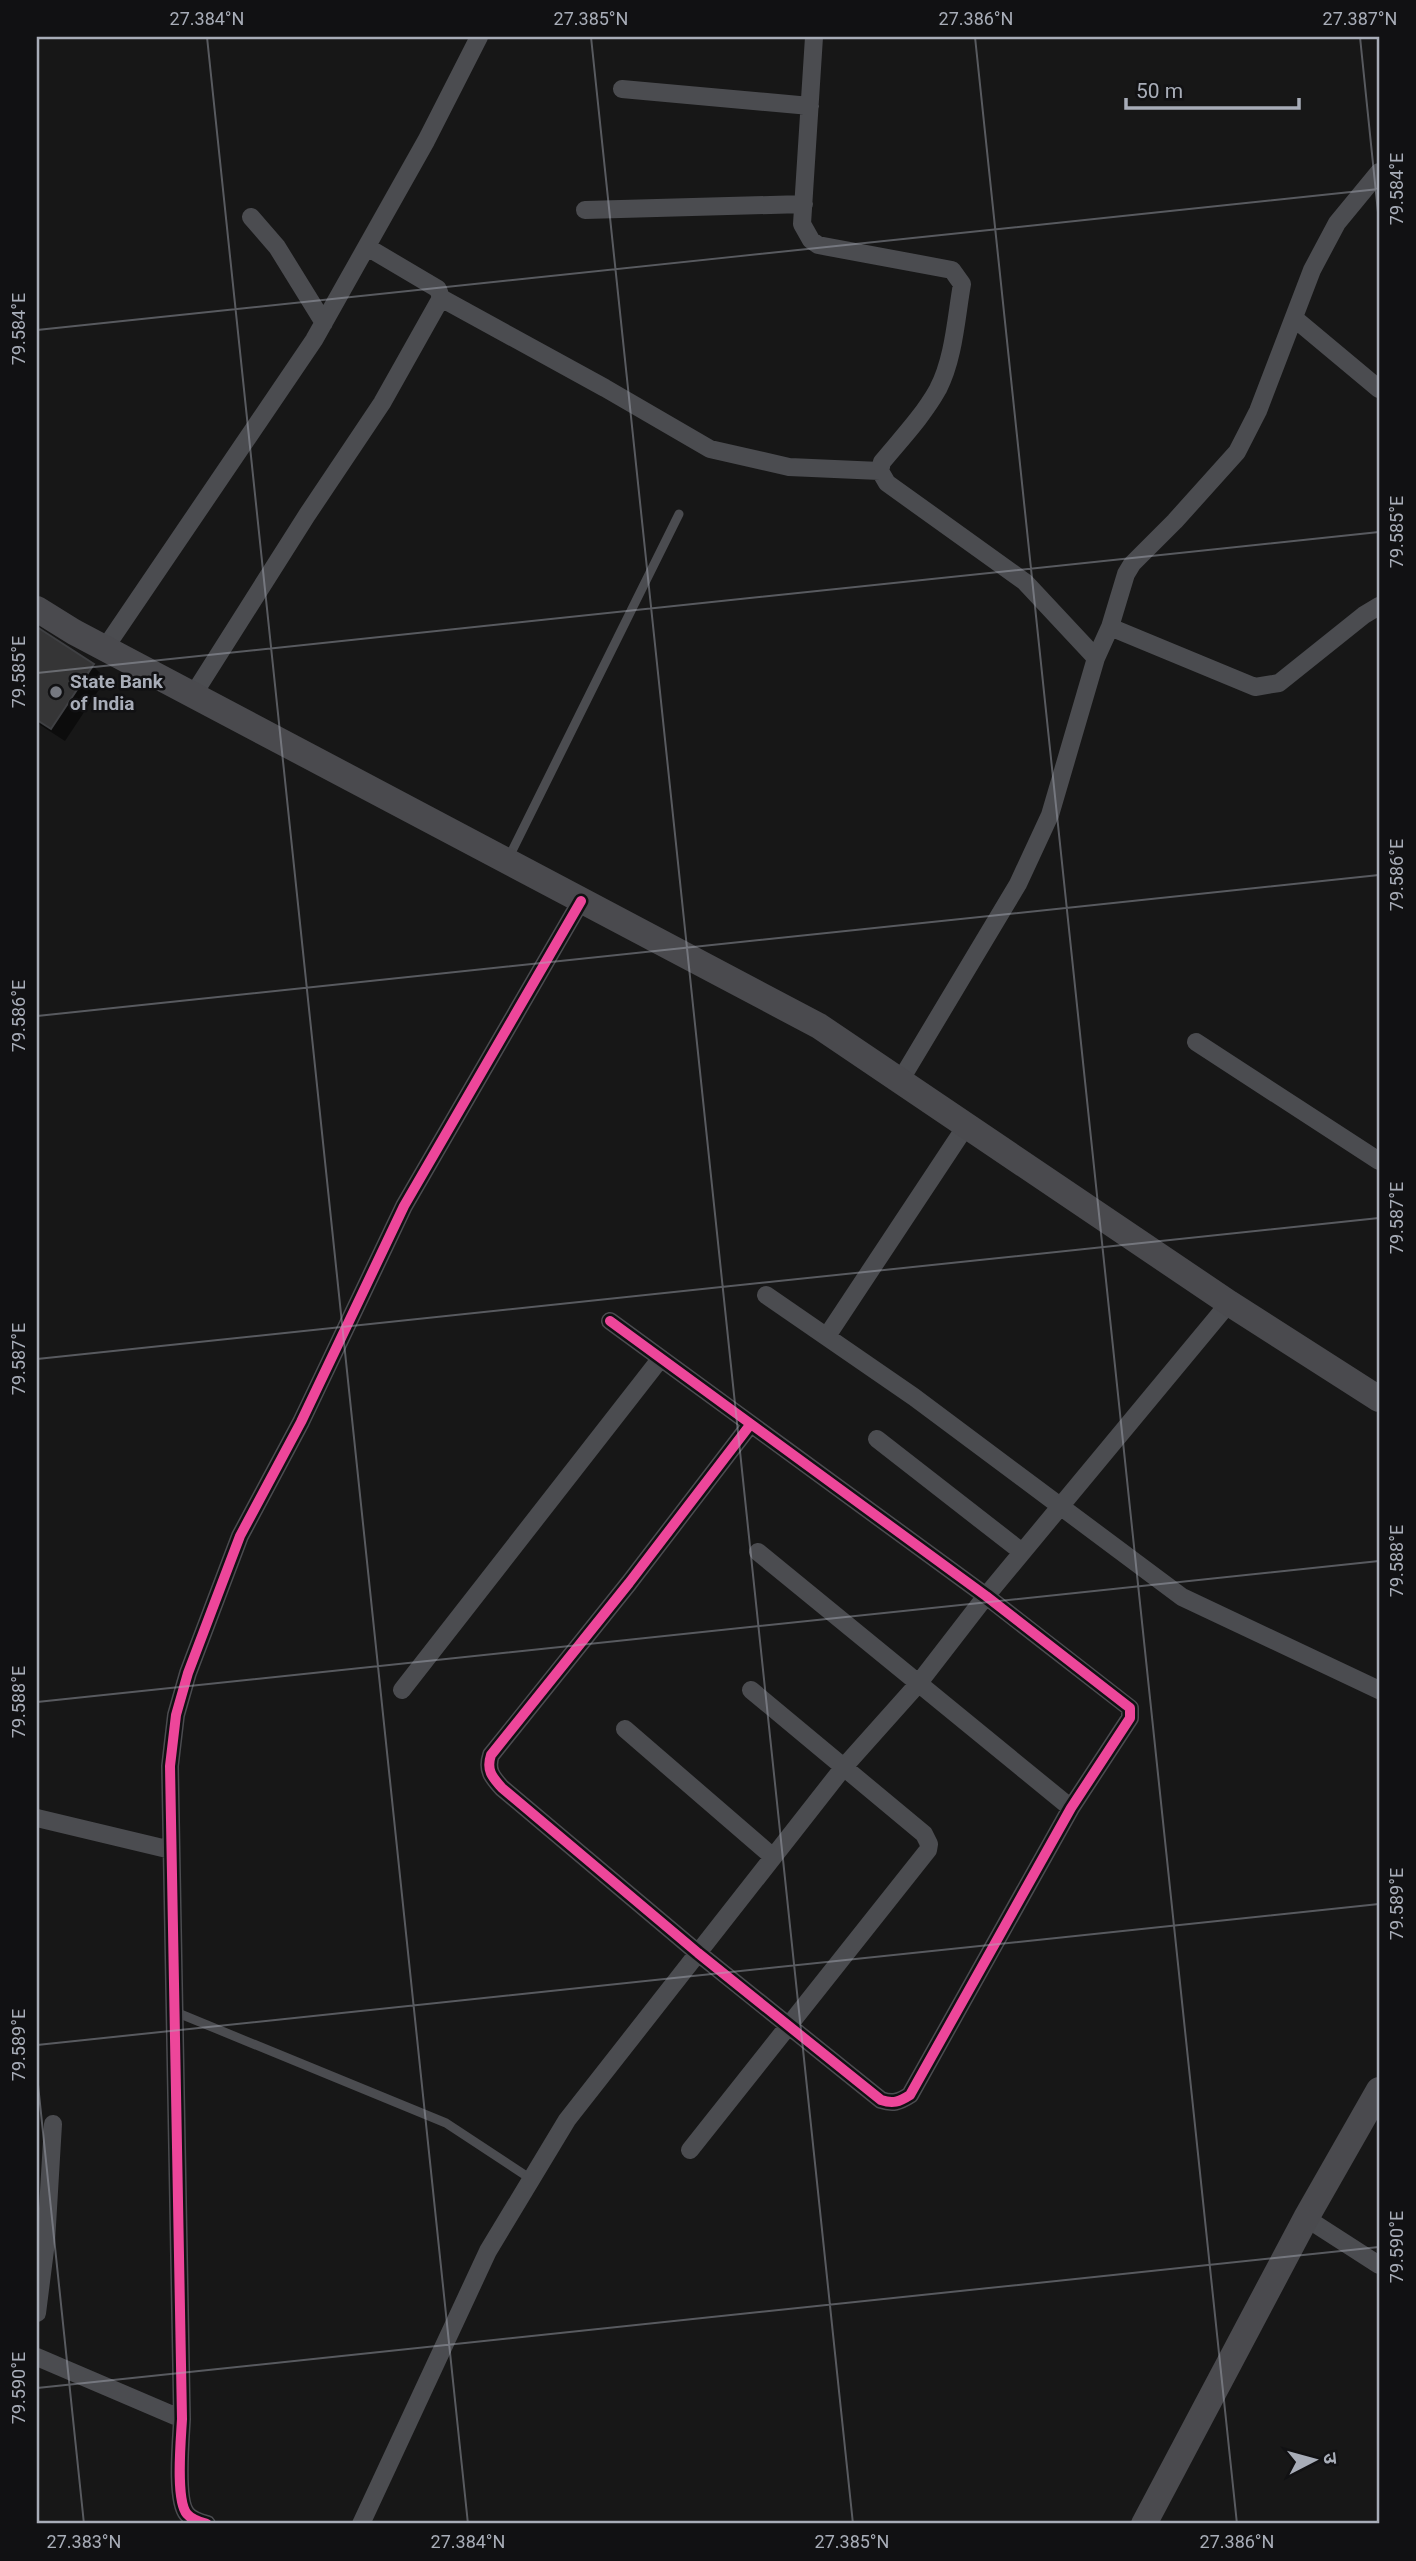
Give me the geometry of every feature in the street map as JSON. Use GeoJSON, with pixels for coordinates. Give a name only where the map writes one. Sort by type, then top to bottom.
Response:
{"type":"FeatureCollection","features":[{"type":"Feature","properties":{"kind":"street"},"geometry":{"type":"LineString","coordinates":[[105,648],[324,323],[426,141],[479,37]]}},
{"type":"Feature","properties":{"kind":"street"},"geometry":{"type":"LineString","coordinates":[[814,37],[802,224],[811,240],[818,245],[952,270],[962,284],[947,367],[939,387],[928,407],[882,462],[880,471],[887,483],[1025,582],[1096,658]]}},
{"type":"Feature","properties":{"kind":"street"},"geometry":{"type":"LineString","coordinates":[[622,89],[810,106]]}},
{"type":"Feature","properties":{"kind":"street"},"geometry":{"type":"LineString","coordinates":[[900,1081],[1018,884],[1050,815],[1096,658],[1110,627],[1126,574],[1132,564],[1237,453],[1258,411],[1312,270],[1337,223],[1379,172]]}},
{"type":"Feature","properties":{"kind":"street"},"geometry":{"type":"LineString","coordinates":[[585,210],[804,204]]}},
{"type":"Feature","properties":{"kind":"street"},"geometry":{"type":"LineString","coordinates":[[251,216],[277,247],[324,323]]}},
{"type":"Feature","properties":{"kind":"street"},"geometry":{"type":"LineString","coordinates":[[367,247],[438,289],[441,298],[710,449],[789,467],[880,471]]}},
{"type":"Feature","properties":{"kind":"street"},"geometry":{"type":"LineString","coordinates":[[193,695],[307,515],[382,403],[441,298]]}},
{"type":"Feature","properties":{"kind":"street"},"geometry":{"type":"LineString","coordinates":[[1294,318],[1379,389]]}},
{"type":"Feature","properties":{"kind":"street"},"geometry":{"type":"LineString","coordinates":[[1110,627],[1255,687],[1279,683],[1379,606]]}},
{"type":"Feature","properties":{"kind":"street"},"geometry":{"type":"LineString","coordinates":[[37,609],[105,648],[819,1027],[1229,1303],[1379,1399]]}},
{"type":"Feature","properties":{"kind":"street"},"geometry":{"type":"LineString","coordinates":[[207,2524],[186,2514],[181,2495],[182,2419],[170,1766],[176,1715],[188,1673],[240,1536],[301,1422],[404,1206],[580,901]]}},
{"type":"Feature","properties":{"kind":"street"},"geometry":{"type":"LineString","coordinates":[[1196,1042],[1379,1161]]}},
{"type":"Feature","properties":{"kind":"street"},"geometry":{"type":"LineString","coordinates":[[827,1336],[966,1126]]}},
{"type":"Feature","properties":{"kind":"street"},"geometry":{"type":"LineString","coordinates":[[766,1295],[914,1397],[1182,1597],[1379,1690]]}},
{"type":"Feature","properties":{"kind":"street"},"geometry":{"type":"LineString","coordinates":[[362,2524],[488,2251],[567,2120],[843,1768],[918,1684],[986,1596],[1229,1303]]}},
{"type":"Feature","properties":{"kind":"street"},"geometry":{"type":"LineString","coordinates":[[610,1321],[986,1596],[1130,1708],[1130,1718],[1071,1808],[910,2095],[901,2101],[891,2103],[881,2099],[698,1953],[502,1788],[492,1777],[488,1765],[491,1755],[629,1583],[750,1425]]}},
{"type":"Feature","properties":{"kind":"street"},"geometry":{"type":"LineString","coordinates":[[402,1690],[661,1358]]}},
{"type":"Feature","properties":{"kind":"street"},"geometry":{"type":"LineString","coordinates":[[877,1439],[1023,1552]]}},
{"type":"Feature","properties":{"kind":"street"},"geometry":{"type":"LineString","coordinates":[[758,1552],[1071,1808]]}},
{"type":"Feature","properties":{"kind":"street"},"geometry":{"type":"LineString","coordinates":[[690,2150],[928,1850],[929,1844],[924,1834],[751,1690]]}},
{"type":"Feature","properties":{"kind":"street"},"geometry":{"type":"LineString","coordinates":[[625,1729],[773,1857]]}},
{"type":"Feature","properties":{"kind":"street"},"geometry":{"type":"LineString","coordinates":[[37,1818],[171,1850]]}},
{"type":"Feature","properties":{"kind":"street"},"geometry":{"type":"LineString","coordinates":[[1144,2524],[1306,2218],[1379,2090]]}},
{"type":"Feature","properties":{"kind":"street"},"geometry":{"type":"LineString","coordinates":[[37,2313],[46,2242],[53,2124]]}},
{"type":"Feature","properties":{"kind":"street"},"geometry":{"type":"LineString","coordinates":[[1306,2218],[1379,2265]]}},
{"type":"Feature","properties":{"kind":"street"},"geometry":{"type":"LineString","coordinates":[[37,2357],[182,2419]]}},
{"type":"Feature","properties":{"kind":"lane"},"geometry":{"type":"LineString","coordinates":[[506,862],[679,514]]}},
{"type":"Feature","properties":{"kind":"lane"},"geometry":{"type":"LineString","coordinates":[[173,2011],[446,2123],[531,2179]]}},
{"type":"Feature","properties":{"kind":"building","name":"State Bank of India"},"geometry":{"type":"Polygon","coordinates":[[[37,627],[94,664],[51,729],[37,720],[37,627]]]}},
{"type":"Feature","properties":{"kind":"cycle path"},"geometry":{"type":"LineString","coordinates":[[207,2524],[187,2514],[183,2507],[180,2483],[182,2419],[170,1766],[176,1715],[188,1673],[240,1536],[301,1422],[404,1206],[581,901]]}},
{"type":"Feature","properties":{"kind":"cycle path"},"geometry":{"type":"LineString","coordinates":[[610,1321],[986,1596],[1130,1708],[1130,1718],[1071,1808],[910,2095],[896,2102],[881,2100],[698,1953],[502,1788],[490,1769],[491,1755],[629,1583],[750,1425]]}},
{"type":"Feature","properties":{"kind":"place","name":"State Bank of India"},"geometry":{"type":"Point","coordinates":[56,692]}}]}
